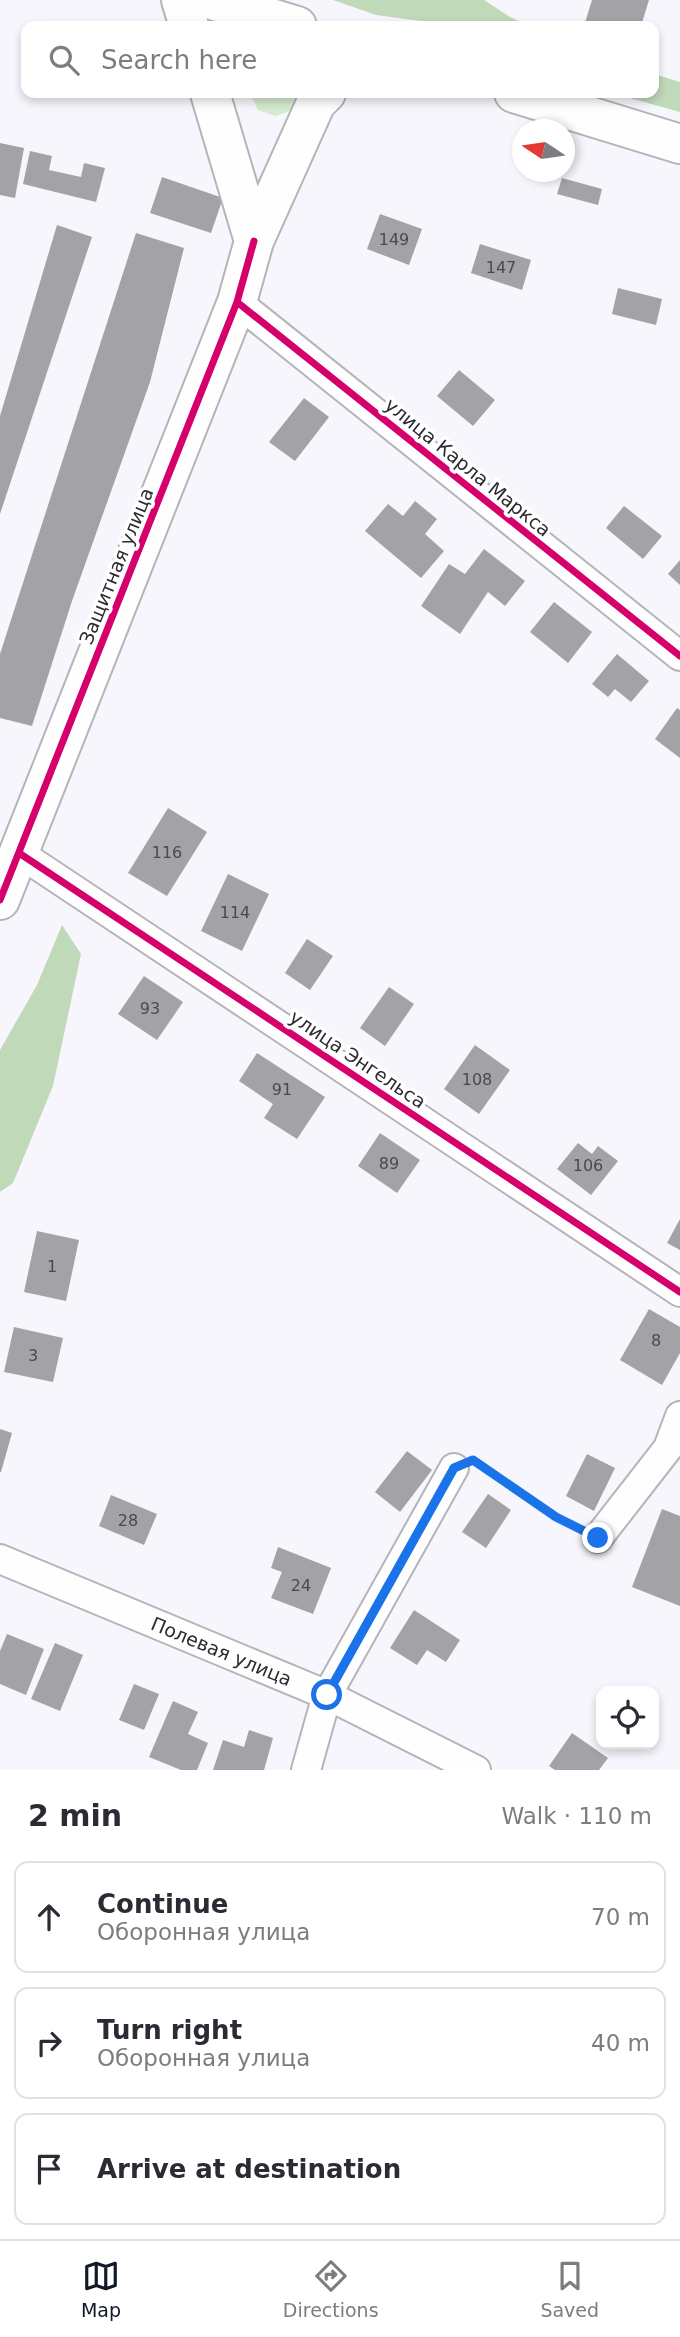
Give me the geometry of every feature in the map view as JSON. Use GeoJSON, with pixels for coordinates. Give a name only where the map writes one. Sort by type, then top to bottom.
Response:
{"type":"FeatureCollection","features":[{"type":"Feature","properties":{"kind":"street"},"geometry":{"type":"LineString","coordinates":[[181,0],[187,21]]}},
{"type":"Feature","properties":{"kind":"street"},"geometry":{"type":"LineString","coordinates":[[212,0],[272,21]]}},
{"type":"Feature","properties":{"kind":"street"},"geometry":{"type":"LineString","coordinates":[[211,98],[254,242]]}},
{"type":"Feature","properties":{"kind":"street"},"geometry":{"type":"LineString","coordinates":[[225,144],[228,98]]}},
{"type":"Feature","properties":{"kind":"street","name":"Защитная улица"},"geometry":{"type":"LineString","coordinates":[[0,900],[237,302],[254,242],[318,98]]}},
{"type":"Feature","properties":{"kind":"street"},"geometry":{"type":"LineString","coordinates":[[530,98],[680,144]]}},
{"type":"Feature","properties":{"kind":"street","name":"улица Карла Маркса"},"geometry":{"type":"LineString","coordinates":[[237,302],[680,656]]}},
{"type":"Feature","properties":{"kind":"street","name":"улица Энгельса"},"geometry":{"type":"LineString","coordinates":[[19,853],[680,1292]]}},
{"type":"Feature","properties":{"kind":"street"},"geometry":{"type":"LineString","coordinates":[[598,1538],[668,1448],[680,1416]]}},
{"type":"Feature","properties":{"kind":"street"},"geometry":{"type":"LineString","coordinates":[[306,1770],[327,1695],[454,1468]]}},
{"type":"Feature","properties":{"kind":"street","name":"Полевая улица"},"geometry":{"type":"LineString","coordinates":[[0,1559],[327,1695],[476,1770]]}},
{"type":"Feature","properties":{"kind":"path"},"geometry":{"type":"LineString","coordinates":[[454,1468],[473,1460],[556,1517],[598,1538]]}},
{"type":"Feature","properties":{"kind":"green space"},"geometry":{"type":"Polygon","coordinates":[[[333,0],[484,0],[518,21],[421,21],[376,15],[333,0]]]}},
{"type":"Feature","properties":{"kind":"green space"},"geometry":{"type":"Polygon","coordinates":[[[659,76],[680,82],[680,112],[630,98],[659,98],[659,76]]]}},
{"type":"Feature","properties":{"kind":"green space"},"geometry":{"type":"Polygon","coordinates":[[[252,98],[299,98],[291,111],[275,116],[258,110],[252,98]]]}},
{"type":"Feature","properties":{"kind":"green space"},"geometry":{"type":"Polygon","coordinates":[[[62,925],[81,954],[53,1086],[13,1183],[0,1192],[0,1050],[37,985],[62,925]]]}},
{"type":"Feature","properties":{"kind":"building"},"geometry":{"type":"Polygon","coordinates":[[[592,0],[649,0],[643,21],[586,21],[592,0]]]}},
{"type":"Feature","properties":{"kind":"building"},"geometry":{"type":"Polygon","coordinates":[[[0,143],[24,148],[15,198],[0,195],[0,143]]]}},
{"type":"Feature","properties":{"kind":"building"},"geometry":{"type":"Polygon","coordinates":[[[30,151],[52,156],[49,170],[81,177],[84,163],[105,168],[96,202],[23,184],[30,151]]]}},
{"type":"Feature","properties":{"kind":"building"},"geometry":{"type":"Polygon","coordinates":[[[162,177],[223,198],[211,233],[150,213],[162,177]]]}},
{"type":"Feature","properties":{"kind":"building"},"geometry":{"type":"Polygon","coordinates":[[[561,182],[575,182],[602,189],[598,205],[557,194],[561,182]]]}},
{"type":"Feature","properties":{"kind":"building"},"geometry":{"type":"Polygon","coordinates":[[[380,214],[422,229],[409,265],[367,249],[380,214]]]}},
{"type":"Feature","properties":{"kind":"building"},"geometry":{"type":"Polygon","coordinates":[[[57,225],[92,237],[0,514],[0,416],[57,225]]]}},
{"type":"Feature","properties":{"kind":"building"},"geometry":{"type":"Polygon","coordinates":[[[136,233],[184,248],[150,382],[72,601],[32,726],[0,718],[0,654],[136,233]]]}},
{"type":"Feature","properties":{"kind":"building"},"geometry":{"type":"Polygon","coordinates":[[[480,244],[531,260],[522,290],[471,273],[480,244]]]}},
{"type":"Feature","properties":{"kind":"building"},"geometry":{"type":"Polygon","coordinates":[[[618,288],[662,299],[656,325],[612,314],[618,288]]]}},
{"type":"Feature","properties":{"kind":"building"},"geometry":{"type":"Polygon","coordinates":[[[459,370],[495,400],[473,426],[437,396],[459,370]]]}},
{"type":"Feature","properties":{"kind":"building"},"geometry":{"type":"Polygon","coordinates":[[[304,398],[329,417],[295,461],[269,442],[304,398]]]}},
{"type":"Feature","properties":{"kind":"building"},"geometry":{"type":"Polygon","coordinates":[[[415,501],[437,519],[425,534],[444,551],[421,578],[365,531],[388,504],[403,516],[415,501]]]}},
{"type":"Feature","properties":{"kind":"building"},"geometry":{"type":"Polygon","coordinates":[[[624,506],[662,536],[643,559],[606,528],[624,506]]]}},
{"type":"Feature","properties":{"kind":"building"},"geometry":{"type":"Polygon","coordinates":[[[484,549],[525,581],[505,606],[488,592],[460,634],[421,606],[449,564],[465,574],[484,549]]]}},
{"type":"Feature","properties":{"kind":"building"},"geometry":{"type":"Polygon","coordinates":[[[680,560],[680,585],[668,574],[680,560]]]}},
{"type":"Feature","properties":{"kind":"building"},"geometry":{"type":"Polygon","coordinates":[[[554,602],[592,632],[568,663],[530,632],[554,602]]]}},
{"type":"Feature","properties":{"kind":"building"},"geometry":{"type":"Polygon","coordinates":[[[617,654],[649,681],[631,702],[615,689],[608,697],[592,684],[617,654]]]}},
{"type":"Feature","properties":{"kind":"building"},"geometry":{"type":"Polygon","coordinates":[[[677,708],[680,710],[680,758],[655,739],[677,708]]]}},
{"type":"Feature","properties":{"kind":"building"},"geometry":{"type":"Polygon","coordinates":[[[168,808],[207,832],[167,896],[128,873],[168,808]]]}},
{"type":"Feature","properties":{"kind":"building"},"geometry":{"type":"Polygon","coordinates":[[[228,874],[269,894],[242,951],[201,931],[228,874]]]}},
{"type":"Feature","properties":{"kind":"building"},"geometry":{"type":"Polygon","coordinates":[[[307,939],[333,956],[310,990],[285,973],[307,939]]]}},
{"type":"Feature","properties":{"kind":"building"},"geometry":{"type":"Polygon","coordinates":[[[144,976],[183,1002],[157,1040],[118,1014],[144,976]]]}},
{"type":"Feature","properties":{"kind":"building"},"geometry":{"type":"Polygon","coordinates":[[[389,987],[414,1004],[385,1046],[360,1028],[389,987]]]}},
{"type":"Feature","properties":{"kind":"building"},"geometry":{"type":"Polygon","coordinates":[[[475,1045],[510,1070],[479,1114],[444,1089],[475,1045]]]}},
{"type":"Feature","properties":{"kind":"building"},"geometry":{"type":"Polygon","coordinates":[[[257,1053],[325,1097],[297,1139],[264,1118],[273,1104],[239,1081],[257,1053]]]}},
{"type":"Feature","properties":{"kind":"building"},"geometry":{"type":"Polygon","coordinates":[[[380,1133],[420,1160],[397,1193],[358,1166],[380,1133]]]}},
{"type":"Feature","properties":{"kind":"building"},"geometry":{"type":"Polygon","coordinates":[[[578,1143],[592,1154],[598,1146],[618,1161],[591,1195],[557,1169],[578,1143]]]}},
{"type":"Feature","properties":{"kind":"building"},"geometry":{"type":"Polygon","coordinates":[[[680,1219],[680,1250],[667,1243],[680,1219]]]}},
{"type":"Feature","properties":{"kind":"building"},"geometry":{"type":"Polygon","coordinates":[[[37,1231],[79,1240],[66,1301],[24,1292],[37,1231]]]}},
{"type":"Feature","properties":{"kind":"building"},"geometry":{"type":"Polygon","coordinates":[[[649,1309],[680,1327],[680,1353],[662,1385],[620,1360],[649,1309]]]}},
{"type":"Feature","properties":{"kind":"building"},"geometry":{"type":"Polygon","coordinates":[[[14,1327],[63,1338],[53,1382],[4,1372],[14,1327]]]}},
{"type":"Feature","properties":{"kind":"building"},"geometry":{"type":"Polygon","coordinates":[[[0,1429],[12,1433],[1,1472],[0,1472],[0,1429]]]}},
{"type":"Feature","properties":{"kind":"building"},"geometry":{"type":"Polygon","coordinates":[[[407,1451],[432,1470],[400,1512],[375,1492],[407,1451]]]}},
{"type":"Feature","properties":{"kind":"building"},"geometry":{"type":"Polygon","coordinates":[[[587,1454],[615,1468],[594,1511],[566,1496],[587,1454]]]}},
{"type":"Feature","properties":{"kind":"building"},"geometry":{"type":"Polygon","coordinates":[[[488,1494],[511,1510],[486,1548],[462,1532],[488,1494]]]}},
{"type":"Feature","properties":{"kind":"building"},"geometry":{"type":"Polygon","coordinates":[[[111,1495],[157,1514],[144,1545],[99,1526],[111,1495]]]}},
{"type":"Feature","properties":{"kind":"building"},"geometry":{"type":"Polygon","coordinates":[[[662,1509],[680,1516],[680,1606],[632,1587],[662,1509]]]}},
{"type":"Feature","properties":{"kind":"building"},"geometry":{"type":"Polygon","coordinates":[[[278,1547],[331,1568],[313,1614],[271,1598],[282,1572],[271,1568],[278,1547]]]}},
{"type":"Feature","properties":{"kind":"building"},"geometry":{"type":"Polygon","coordinates":[[[414,1610],[460,1640],[446,1662],[427,1650],[417,1665],[390,1648],[414,1610]]]}},
{"type":"Feature","properties":{"kind":"building"},"geometry":{"type":"Polygon","coordinates":[[[7,1634],[44,1649],[26,1695],[0,1684],[0,1651],[7,1634]]]}},
{"type":"Feature","properties":{"kind":"building"},"geometry":{"type":"Polygon","coordinates":[[[55,1643],[83,1655],[60,1711],[31,1699],[55,1643]]]}},
{"type":"Feature","properties":{"kind":"building"},"geometry":{"type":"Polygon","coordinates":[[[134,1684],[159,1694],[144,1730],[119,1720],[134,1684]]]}},
{"type":"Feature","properties":{"kind":"building"},"geometry":{"type":"Polygon","coordinates":[[[173,1701],[198,1712],[188,1734],[208,1743],[197,1770],[181,1770],[149,1757],[173,1701]]]}},
{"type":"Feature","properties":{"kind":"building"},"geometry":{"type":"Polygon","coordinates":[[[249,1730],[273,1738],[264,1770],[213,1770],[223,1740],[244,1747],[249,1730]]]}},
{"type":"Feature","properties":{"kind":"building"},"geometry":{"type":"Polygon","coordinates":[[[572,1733],[608,1758],[599,1770],[555,1770],[549,1766],[572,1733]]]}},
{"type":"Feature","properties":{"kind":"cycle path"},"geometry":{"type":"LineString","coordinates":[[0,900],[237,302],[254,241]]}},
{"type":"Feature","properties":{"kind":"cycle path"},"geometry":{"type":"LineString","coordinates":[[237,302],[680,656]]}},
{"type":"Feature","properties":{"kind":"cycle path"},"geometry":{"type":"LineString","coordinates":[[19,853],[680,1292]]}},
{"type":"Feature","properties":{"kind":"route"},"geometry":{"type":"LineString","coordinates":[[327,1695],[454,1468],[473,1460],[556,1517],[598,1538]]}}]}
